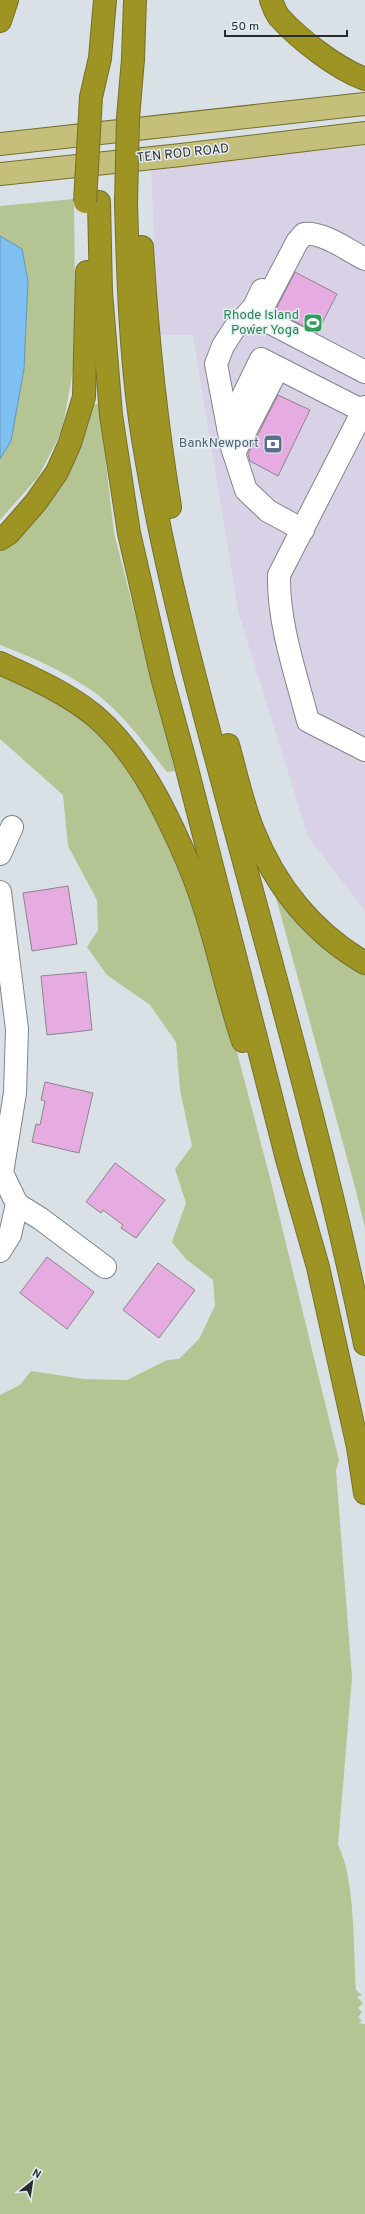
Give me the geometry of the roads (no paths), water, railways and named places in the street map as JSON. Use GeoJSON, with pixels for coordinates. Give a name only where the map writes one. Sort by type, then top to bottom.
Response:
{"type":"FeatureCollection","features":[{"type":"Feature","properties":{"kind":"highway"},"geometry":{"type":"LineString","coordinates":[[0,22],[7,0]]}},
{"type":"Feature","properties":{"kind":"highway"},"geometry":{"type":"LineString","coordinates":[[0,539],[9,533],[18,523],[57,472],[70,443],[84,397],[87,285],[92,202],[91,97],[100,58],[105,0]]}},
{"type":"Feature","properties":{"kind":"highway"},"geometry":{"type":"LineString","coordinates":[[135,0],[133,59],[139,114],[133,201],[133,348],[140,414],[150,476],[196,686],[324,1166],[348,1260],[365,1344]]}},
{"type":"Feature","properties":{"kind":"highway"},"geometry":{"type":"LineString","coordinates":[[271,0],[278,16],[307,42],[350,74],[365,79]]}},
{"type":"Feature","properties":{"kind":"highway"},"geometry":{"type":"LineString","coordinates":[[133,201],[144,281],[162,459],[174,532],[208,678],[248,815],[264,854],[292,901],[316,926],[350,954],[365,963]]}},
{"type":"Feature","properties":{"kind":"highway"},"geometry":{"type":"LineString","coordinates":[[92,202],[111,415],[129,533],[162,678],[185,761],[287,1159],[318,1267],[358,1447],[365,1493]]}},
{"type":"Feature","properties":{"kind":"highway"},"geometry":{"type":"LineString","coordinates":[[0,663],[48,685],[94,716],[113,733],[134,760],[152,788],[180,845],[204,905],[233,1011],[287,1159]]}},
{"type":"Feature","properties":{"kind":"main road"},"geometry":{"type":"LineString","coordinates":[[0,144],[365,104]]}},
{"type":"Feature","properties":{"kind":"main road","name":"TEN ROD ROAD"},"geometry":{"type":"LineString","coordinates":[[0,174],[365,133]]}},
{"type":"Feature","properties":{"kind":"street"},"geometry":{"type":"LineString","coordinates":[[303,530],[268,511],[246,490],[234,453],[216,364],[223,346],[234,329],[254,307],[288,240],[304,234],[312,233],[365,259]]}},
{"type":"Feature","properties":{"kind":"street"},"geometry":{"type":"LineString","coordinates":[[304,234],[286,262],[262,309],[261,315],[265,320],[365,372]]}},
{"type":"Feature","properties":{"kind":"street"},"geometry":{"type":"LineString","coordinates":[[228,427],[261,359],[364,409],[279,575],[279,599],[292,659],[308,721],[365,750]]}},
{"type":"Feature","properties":{"kind":"street"},"geometry":{"type":"LineString","coordinates":[[234,453],[278,368]]}},
{"type":"Feature","properties":{"kind":"street"},"geometry":{"type":"LineString","coordinates":[[0,854],[12,827]]}},
{"type":"Feature","properties":{"kind":"street"},"geometry":{"type":"LineString","coordinates":[[0,892],[16,1029],[15,1093],[2,1173],[16,1204],[41,1219],[105,1266]]}},
{"type":"Feature","properties":{"kind":"street"},"geometry":{"type":"LineString","coordinates":[[0,1251],[10,1235],[16,1204]]}},
{"type":"Feature","properties":{"kind":"water"},"geometry":{"type":"Polygon","coordinates":[[[0,236],[22,249],[28,281],[24,369],[11,441],[0,459],[0,236]]]}},
{"type":"Feature","properties":{"kind":"place","name":"Rhode Island Power Yoga"},"geometry":{"type":"Point","coordinates":[313,323]}},
{"type":"Feature","properties":{"kind":"place","name":"BankNewport"},"geometry":{"type":"Point","coordinates":[273,444]}}]}
